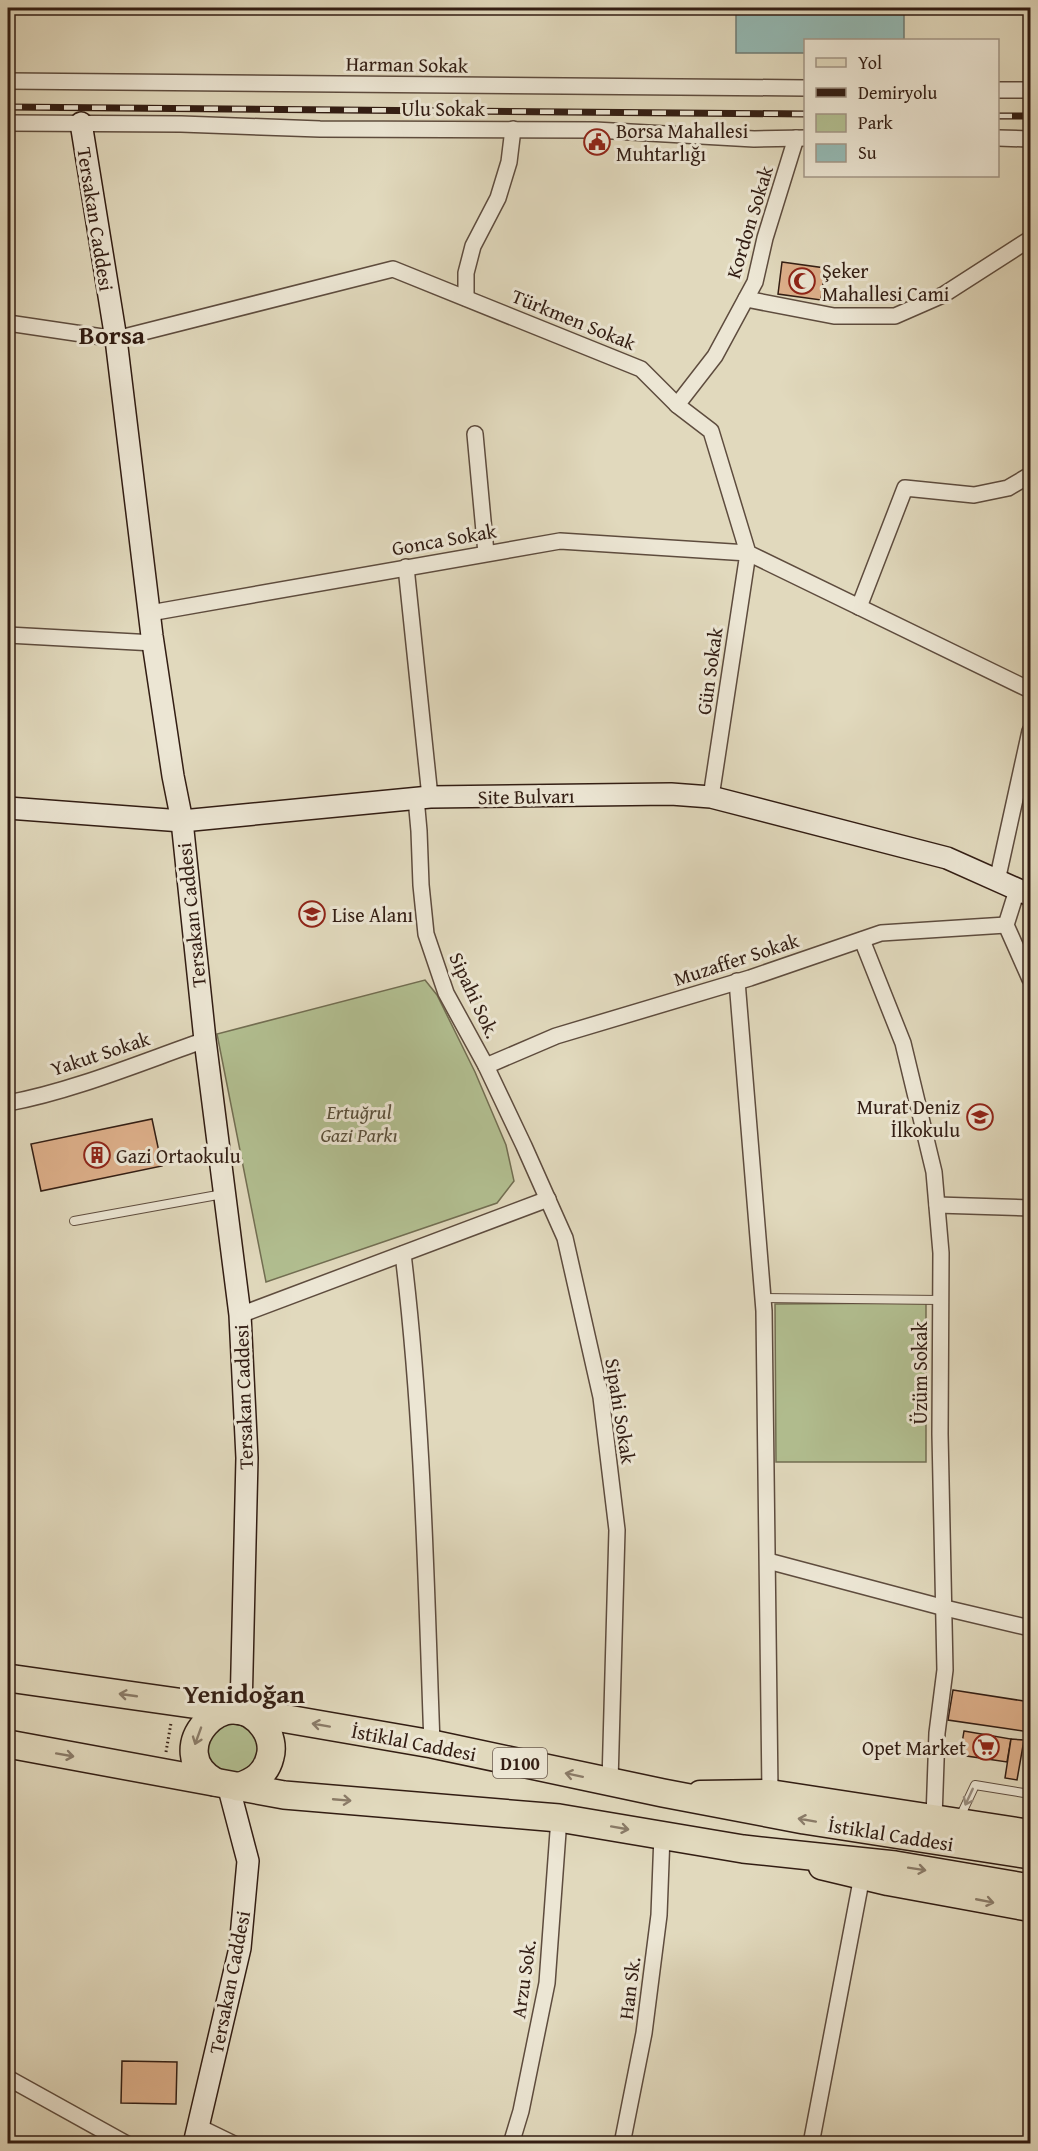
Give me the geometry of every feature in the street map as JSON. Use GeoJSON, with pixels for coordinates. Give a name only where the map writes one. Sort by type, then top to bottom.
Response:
{"type":"FeatureCollection","features":[{"type":"Feature","properties":{"kind":"highway","name":"İstiklal Caddesi"},"geometry":{"type":"LineString","coordinates":[[8,1678],[241,1711],[432,1744],[804,1820],[1030,1855]]}},
{"type":"Feature","properties":{"kind":"highway"},"geometry":{"type":"LineString","coordinates":[[225,1711],[241,1711],[260,1721],[267,1731],[271,1743],[271,1755],[267,1767],[249,1784],[227,1785],[203,1773],[196,1761],[194,1749],[196,1736],[203,1724],[213,1716],[225,1711]]}},
{"type":"Feature","properties":{"kind":"highway","name":"İstiklal Caddesi"},"geometry":{"type":"LineString","coordinates":[[8,1744],[284,1795],[559,1818],[742,1849],[895,1865],[1030,1888]]}},
{"type":"Feature","properties":{"kind":"main road"},"geometry":{"type":"LineString","coordinates":[[663,1793],[770,1792],[1030,1832]]}},
{"type":"Feature","properties":{"kind":"main road"},"geometry":{"type":"LineString","coordinates":[[742,1849],[862,1876],[1030,1909]]}},
{"type":"Feature","properties":{"kind":"street","name":"Harman Sokak"},"geometry":{"type":"LineString","coordinates":[[8,81],[804,88]]}},
{"type":"Feature","properties":{"kind":"street"},"geometry":{"type":"LineString","coordinates":[[999,90],[1030,90]]}},
{"type":"Feature","properties":{"kind":"street","name":"Ulu Sokak"},"geometry":{"type":"LineString","coordinates":[[8,123],[181,124],[320,129],[595,130],[754,139],[801,138]]}},
{"type":"Feature","properties":{"kind":"street","name":"Tersakan Caddesi"},"geometry":{"type":"LineString","coordinates":[[81,123],[116,339],[154,643],[173,776],[182,821],[205,1040],[240,1315],[247,1458],[241,1711]]}},
{"type":"Feature","properties":{"kind":"street"},"geometry":{"type":"LineString","coordinates":[[466,298],[466,273],[473,246],[498,198],[509,162],[513,129]]}},
{"type":"Feature","properties":{"kind":"street","name":"Kordon Sokak"},"geometry":{"type":"LineString","coordinates":[[677,405],[715,356],[756,282],[765,238],[801,138]]}},
{"type":"Feature","properties":{"kind":"street"},"geometry":{"type":"LineString","coordinates":[[999,138],[1030,139]]}},
{"type":"Feature","properties":{"kind":"street"},"geometry":{"type":"LineString","coordinates":[[746,298],[834,316],[895,316],[944,295],[1030,239]]}},
{"type":"Feature","properties":{"kind":"street","name":"Türkmen Sokak"},"geometry":{"type":"LineString","coordinates":[[116,339],[393,269],[641,369],[677,405],[711,431],[747,552]]}},
{"type":"Feature","properties":{"kind":"street"},"geometry":{"type":"LineString","coordinates":[[8,323],[116,339]]}},
{"type":"Feature","properties":{"kind":"street"},"geometry":{"type":"LineString","coordinates":[[475,434],[486,554]]}},
{"type":"Feature","properties":{"kind":"street"},"geometry":{"type":"LineString","coordinates":[[859,607],[905,488],[974,495],[1008,488],[1030,475]]}},
{"type":"Feature","properties":{"kind":"street","name":"Gonca Sokak"},"geometry":{"type":"LineString","coordinates":[[150,613],[560,541],[747,552]]}},
{"type":"Feature","properties":{"kind":"street"},"geometry":{"type":"LineString","coordinates":[[747,552],[1030,690]]}},
{"type":"Feature","properties":{"kind":"street","name":"Gün Sokak"},"geometry":{"type":"LineString","coordinates":[[711,796],[747,552]]}},
{"type":"Feature","properties":{"kind":"street","name":"Sipahi Sok."},"geometry":{"type":"LineString","coordinates":[[406,567],[423,797],[419,831],[426,934],[446,993],[486,1066]]}},
{"type":"Feature","properties":{"kind":"street"},"geometry":{"type":"LineString","coordinates":[[8,635],[154,643]]}},
{"type":"Feature","properties":{"kind":"street"},"geometry":{"type":"LineString","coordinates":[[997,881],[1030,731]]}},
{"type":"Feature","properties":{"kind":"street","name":"Site Bulvarı"},"geometry":{"type":"LineString","coordinates":[[8,808],[182,821],[423,797],[671,794],[711,796],[947,858],[1024,892]]}},
{"type":"Feature","properties":{"kind":"street"},"geometry":{"type":"LineString","coordinates":[[1024,892],[1006,925],[1030,979]]}},
{"type":"Feature","properties":{"kind":"street","name":"Muzaffer Sokak"},"geometry":{"type":"LineString","coordinates":[[486,1066],[556,1036],[737,981],[881,933],[1006,925]]}},
{"type":"Feature","properties":{"kind":"street","name":"Üzüm Sokak"},"geometry":{"type":"LineString","coordinates":[[862,940],[903,1043],[934,1172],[941,1253],[940,1434],[945,1608],[945,1670],[937,1733],[946,1820]]}},
{"type":"Feature","properties":{"kind":"street"},"geometry":{"type":"LineString","coordinates":[[737,981],[763,1298],[770,1792]]}},
{"type":"Feature","properties":{"kind":"street","name":"Yakut Sokak"},"geometry":{"type":"LineString","coordinates":[[8,1103],[97,1078],[205,1040]]}},
{"type":"Feature","properties":{"kind":"street","name":"Sipahi Sokak"},"geometry":{"type":"LineString","coordinates":[[486,1066],[565,1238],[601,1397],[617,1530],[610,1782]]}},
{"type":"Feature","properties":{"kind":"street"},"geometry":{"type":"LineString","coordinates":[[240,1315],[548,1200]]}},
{"type":"Feature","properties":{"kind":"street"},"geometry":{"type":"LineString","coordinates":[[936,1205],[1030,1208]]}},
{"type":"Feature","properties":{"kind":"street"},"geometry":{"type":"LineString","coordinates":[[403,1254],[414,1341],[432,1744]]}},
{"type":"Feature","properties":{"kind":"street"},"geometry":{"type":"LineString","coordinates":[[768,1561],[1030,1628]]}},
{"type":"Feature","properties":{"kind":"street"},"geometry":{"type":"LineString","coordinates":[[8,1744],[8,1749]]}},
{"type":"Feature","properties":{"kind":"street","name":"Tersakan Caddesi"},"geometry":{"type":"LineString","coordinates":[[196,2135],[240,1948],[248,1861],[227,1785]]}},
{"type":"Feature","properties":{"kind":"street","name":"Arzu Sok."},"geometry":{"type":"LineString","coordinates":[[511,2144],[521,2111],[548,1983],[559,1818]]}},
{"type":"Feature","properties":{"kind":"street","name":"Han Sk."},"geometry":{"type":"LineString","coordinates":[[622,2144],[644,2033],[659,1915],[662,1835]]}},
{"type":"Feature","properties":{"kind":"street"},"geometry":{"type":"LineString","coordinates":[[811,2144],[862,1876]]}},
{"type":"Feature","properties":{"kind":"street"},"geometry":{"type":"LineString","coordinates":[[8,2078],[127,2144]]}},
{"type":"Feature","properties":{"kind":"street"},"geometry":{"type":"LineString","coordinates":[[196,2135],[234,2144]]}},
{"type":"Feature","properties":{"kind":"lane"},"geometry":{"type":"LineString","coordinates":[[74,1221],[224,1194]]}},
{"type":"Feature","properties":{"kind":"lane"},"geometry":{"type":"LineString","coordinates":[[763,1298],[940,1299]]}},
{"type":"Feature","properties":{"kind":"lane"},"geometry":{"type":"LineString","coordinates":[[946,1820],[975,1785],[1030,1794]]}},
{"type":"Feature","properties":{"kind":"path"},"geometry":{"type":"LineString","coordinates":[[162,1772],[175,1702]]}},
{"type":"Feature","properties":{"kind":"green space","name":"Ertuğrul Gazi Parkı"},"geometry":{"type":"Polygon","coordinates":[[[425,980],[437,995],[475,1072],[506,1145],[514,1181],[497,1203],[266,1282],[217,1034],[425,980]]]}},
{"type":"Feature","properties":{"kind":"green space"},"geometry":{"type":"Polygon","coordinates":[[[926,1303],[926,1462],[776,1462],[775,1304],[926,1303]]]}},
{"type":"Feature","properties":{"kind":"green space"},"geometry":{"type":"Polygon","coordinates":[[[234,1722],[250,1729],[260,1743],[254,1769],[229,1778],[207,1761],[207,1745],[214,1731],[234,1722]]]}},
{"type":"Feature","properties":{"kind":"water"},"geometry":{"type":"Polygon","coordinates":[[[736,8],[904,8],[904,39],[804,39],[804,53],[736,53],[736,8]]]}},
{"type":"Feature","properties":{"kind":"building","name":"Şeker Mahallesi Cami"},"geometry":{"type":"Polygon","coordinates":[[[782,262],[825,268],[821,300],[778,294],[782,262]]]}},
{"type":"Feature","properties":{"kind":"building","name":"Gazi Ortaokulu"},"geometry":{"type":"Polygon","coordinates":[[[152,1119],[162,1166],[41,1191],[31,1144],[152,1119]]]}},
{"type":"Feature","properties":{"kind":"building"},"geometry":{"type":"Polygon","coordinates":[[[953,1690],[1030,1702],[1030,1732],[948,1720],[953,1690]]]}},
{"type":"Feature","properties":{"kind":"building","name":"Opet Market"},"geometry":{"type":"Polygon","coordinates":[[[964,1731],[1011,1739],[1007,1762],[960,1755],[964,1731]]]}},
{"type":"Feature","properties":{"kind":"building"},"geometry":{"type":"Polygon","coordinates":[[[1011,1739],[1024,1740],[1017,1780],[1005,1778],[1011,1739]]]}},
{"type":"Feature","properties":{"kind":"building"},"geometry":{"type":"Polygon","coordinates":[[[122,2061],[177,2062],[176,2104],[121,2103],[122,2061]]]}},
{"type":"Feature","properties":{"kind":"railway"},"geometry":{"type":"LineString","coordinates":[[8,107],[804,114]]}},
{"type":"Feature","properties":{"kind":"railway"},"geometry":{"type":"LineString","coordinates":[[999,116],[1030,116]]}},
{"type":"Feature","properties":{"kind":"place","name":"Borsa Mahallesi Muhtarlığı"},"geometry":{"type":"Point","coordinates":[597,142]}},
{"type":"Feature","properties":{"kind":"place","name":"Şeker Mahallesi Cami"},"geometry":{"type":"Point","coordinates":[802,281]}},
{"type":"Feature","properties":{"kind":"place","name":"Lise Alanı"},"geometry":{"type":"Point","coordinates":[312,914]}},
{"type":"Feature","properties":{"kind":"place","name":"Murat Deniz İlkokulu"},"geometry":{"type":"Point","coordinates":[980,1117]}},
{"type":"Feature","properties":{"kind":"place","name":"Gazi Ortaokulu"},"geometry":{"type":"Point","coordinates":[97,1155]}},
{"type":"Feature","properties":{"kind":"place","name":"Opet Market"},"geometry":{"type":"Point","coordinates":[986,1747]}},
{"type":"Feature","properties":{"kind":"district","name":"Borsa"},"geometry":{"type":"Point","coordinates":[112,334]}},
{"type":"Feature","properties":{"kind":"district","name":"Yenidoğan"},"geometry":{"type":"Point","coordinates":[244,1693]}}]}
